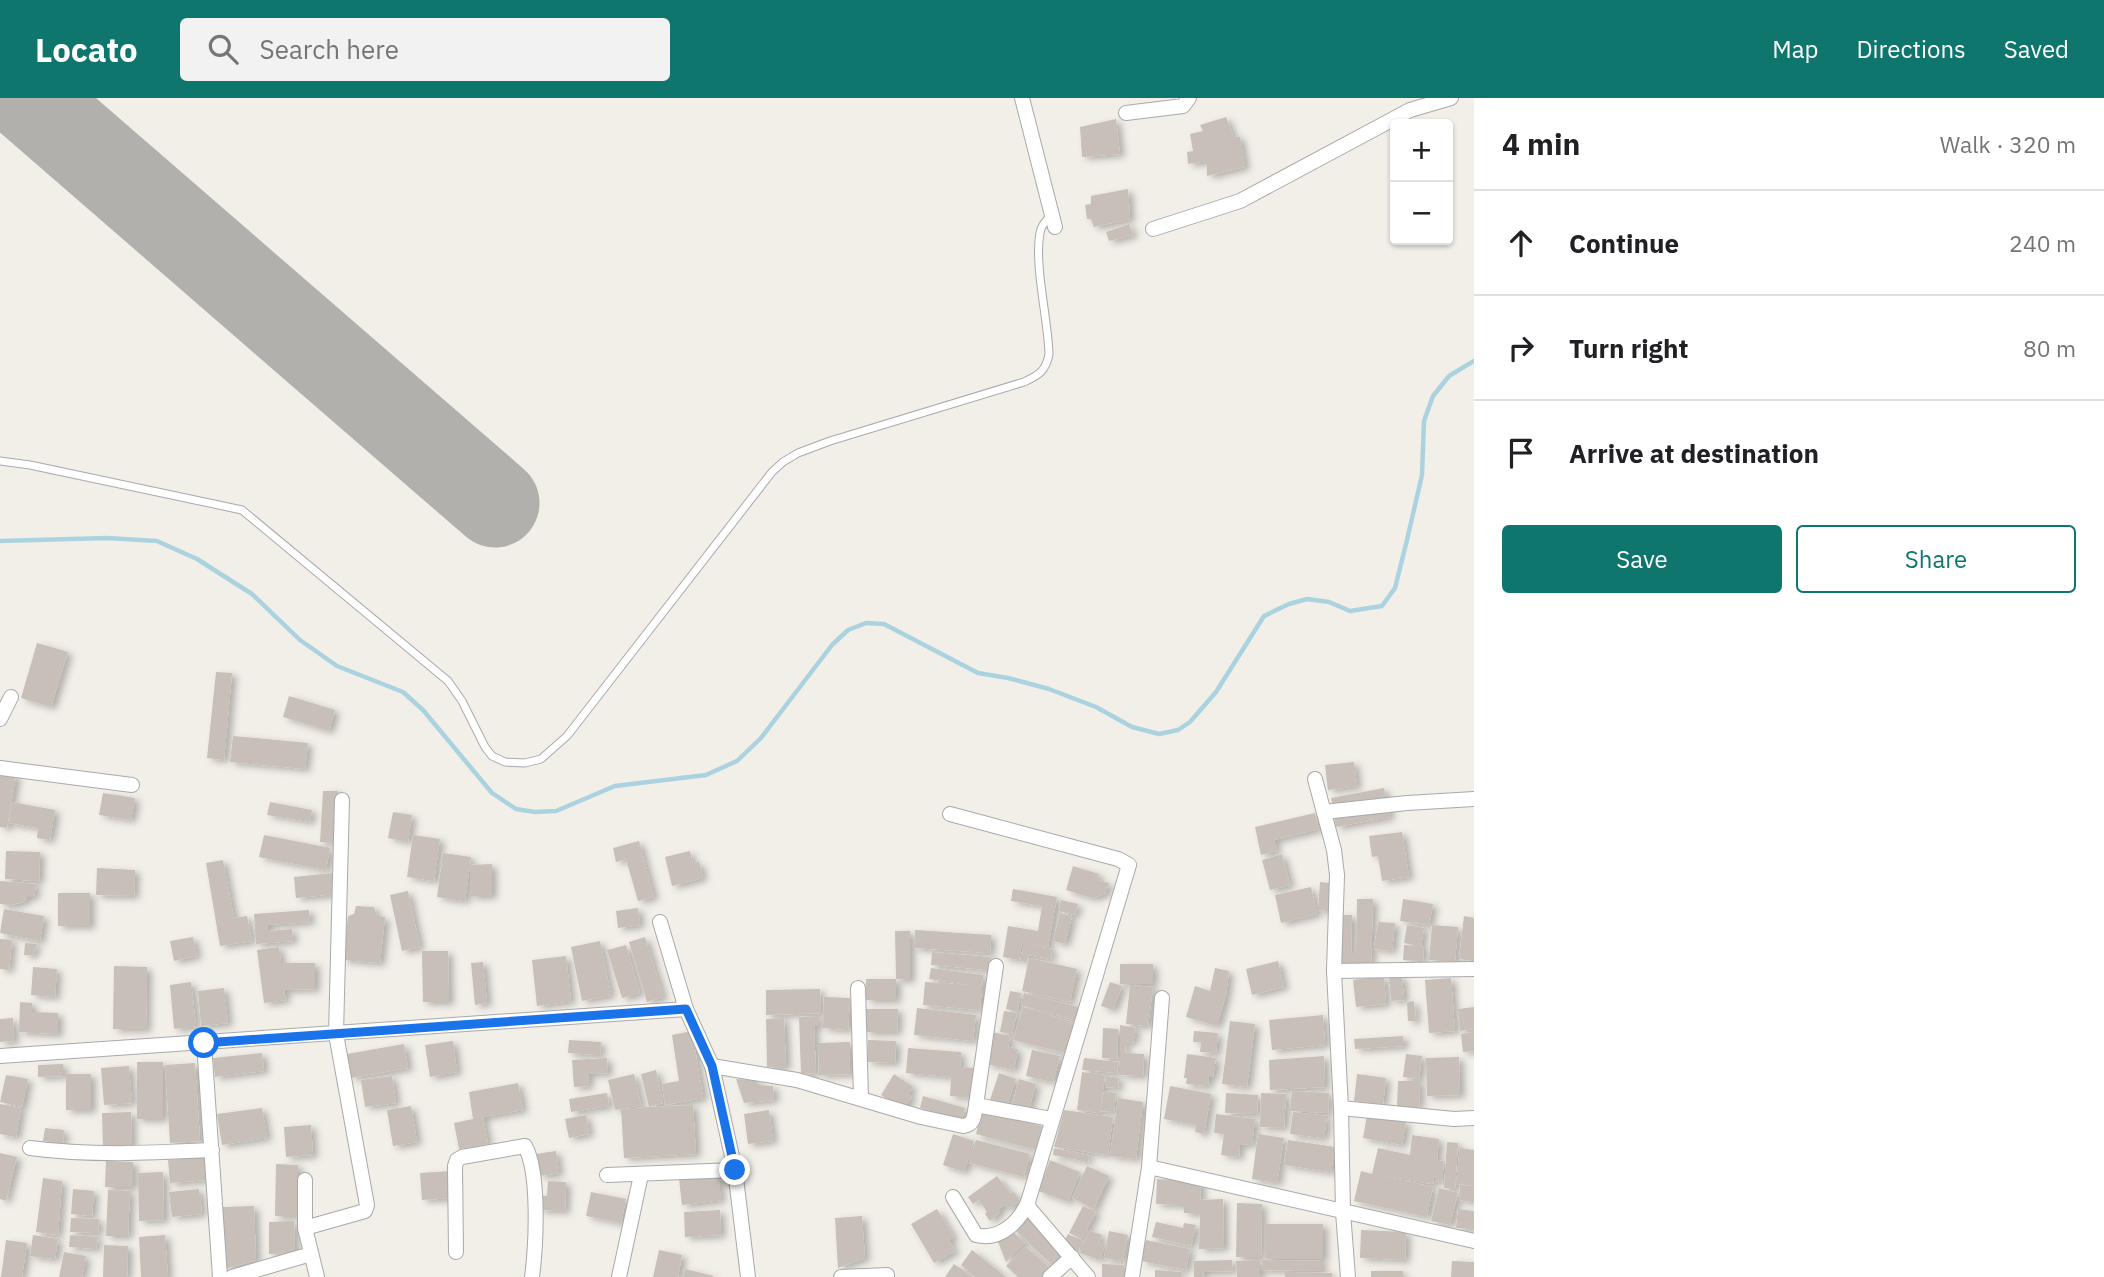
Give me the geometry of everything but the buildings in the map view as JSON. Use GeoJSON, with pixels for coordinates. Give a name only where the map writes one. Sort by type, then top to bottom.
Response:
{"type":"FeatureCollection","features":[{"type":"Feature","properties":{"kind":"street"},"geometry":{"type":"LineString","coordinates":[[1021,98],[1053,221]]}},
{"type":"Feature","properties":{"kind":"street"},"geometry":{"type":"LineString","coordinates":[[1126,113],[1183,106],[1189,98]]}},
{"type":"Feature","properties":{"kind":"street"},"geometry":{"type":"LineString","coordinates":[[1153,229],[1241,201],[1410,110],[1451,98]]}},
{"type":"Feature","properties":{"kind":"street"},"geometry":{"type":"LineString","coordinates":[[0,719],[11,697]]}},
{"type":"Feature","properties":{"kind":"street"},"geometry":{"type":"LineString","coordinates":[[0,768],[132,785]]}},
{"type":"Feature","properties":{"kind":"street"},"geometry":{"type":"LineString","coordinates":[[1315,779],[1334,850],[1337,875],[1334,971],[1348,1277]]}},
{"type":"Feature","properties":{"kind":"street"},"geometry":{"type":"LineString","coordinates":[[1324,812],[1474,799]]}},
{"type":"Feature","properties":{"kind":"street"},"geometry":{"type":"LineString","coordinates":[[305,1228],[356,1215],[365,1211],[367,1205],[337,1034],[342,800]]}},
{"type":"Feature","properties":{"kind":"street"},"geometry":{"type":"LineString","coordinates":[[950,814],[1118,859],[1129,865],[1028,1202],[1021,1217],[1005,1230],[985,1237],[976,1235],[953,1197]]}},
{"type":"Feature","properties":{"kind":"street"},"geometry":{"type":"LineString","coordinates":[[660,922],[686,1009],[712,1066],[735,1170],[748,1277]]}},
{"type":"Feature","properties":{"kind":"street"},"geometry":{"type":"LineString","coordinates":[[712,1066],[797,1080],[921,1117],[963,1126],[973,1122],[996,966]]}},
{"type":"Feature","properties":{"kind":"street"},"geometry":{"type":"LineString","coordinates":[[1334,971],[1474,969]]}},
{"type":"Feature","properties":{"kind":"street"},"geometry":{"type":"LineString","coordinates":[[858,988],[861,1098]]}},
{"type":"Feature","properties":{"kind":"street"},"geometry":{"type":"LineString","coordinates":[[1132,1277],[1149,1167],[1162,998]]}},
{"type":"Feature","properties":{"kind":"street"},"geometry":{"type":"LineString","coordinates":[[0,1056],[686,1009]]}},
{"type":"Feature","properties":{"kind":"street"},"geometry":{"type":"LineString","coordinates":[[204,1043],[220,1277]]}},
{"type":"Feature","properties":{"kind":"street"},"geometry":{"type":"LineString","coordinates":[[976,1105],[1051,1119]]}},
{"type":"Feature","properties":{"kind":"street"},"geometry":{"type":"LineString","coordinates":[[1341,1108],[1454,1119],[1474,1118]]}},
{"type":"Feature","properties":{"kind":"street"},"geometry":{"type":"LineString","coordinates":[[456,1252],[457,1160],[525,1146],[534,1183],[532,1277]]}},
{"type":"Feature","properties":{"kind":"street"},"geometry":{"type":"LineString","coordinates":[[30,1148],[111,1155],[212,1150]]}},
{"type":"Feature","properties":{"kind":"street"},"geometry":{"type":"LineString","coordinates":[[1149,1167],[1474,1241]]}},
{"type":"Feature","properties":{"kind":"street"},"geometry":{"type":"LineString","coordinates":[[607,1175],[735,1170]]}},
{"type":"Feature","properties":{"kind":"street"},"geometry":{"type":"LineString","coordinates":[[619,1277],[641,1175]]}},
{"type":"Feature","properties":{"kind":"street"},"geometry":{"type":"LineString","coordinates":[[305,1180],[305,1228],[317,1277]]}},
{"type":"Feature","properties":{"kind":"street"},"geometry":{"type":"LineString","coordinates":[[1028,1202],[1029,1208],[1088,1277]]}},
{"type":"Feature","properties":{"kind":"street"},"geometry":{"type":"LineString","coordinates":[[232,1277],[311,1254]]}},
{"type":"Feature","properties":{"kind":"street"},"geometry":{"type":"LineString","coordinates":[[1051,1277],[1072,1257]]}},
{"type":"Feature","properties":{"kind":"street"},"geometry":{"type":"LineString","coordinates":[[841,1277],[887,1275]]}},
{"type":"Feature","properties":{"kind":"lane"},"geometry":{"type":"LineString","coordinates":[[0,461],[242,510],[448,681],[463,701],[492,756],[505,762],[525,763],[541,759],[567,736],[783,461],[830,441],[1024,382],[1041,374],[1047,366],[1049,354],[1040,267],[1040,234],[1045,220],[1053,221]]}},
{"type":"Feature","properties":{"kind":"waterway"},"geometry":{"type":"LineString","coordinates":[[0,541],[107,538],[157,541],[197,559],[252,594],[300,640],[337,666],[403,692],[423,710],[492,793],[516,809],[556,811],[615,786],[706,775],[737,761],[761,738],[832,645],[848,630],[866,623],[884,624],[978,673],[1049,689],[1096,707],[1132,727],[1159,734],[1178,730],[1190,722],[1216,692],[1264,616],[1307,599],[1329,602],[1350,611],[1382,606],[1395,588],[1407,540],[1422,475],[1424,421],[1433,396],[1449,376],[1474,361]]}},
{"type":"Feature","properties":{"kind":"runway"},"geometry":{"type":"LineString","coordinates":[[28,98],[495,503]]}},
{"type":"Feature","properties":{"kind":"route"},"geometry":{"type":"LineString","coordinates":[[204,1043],[686,1009],[712,1066],[735,1170]]}}]}
